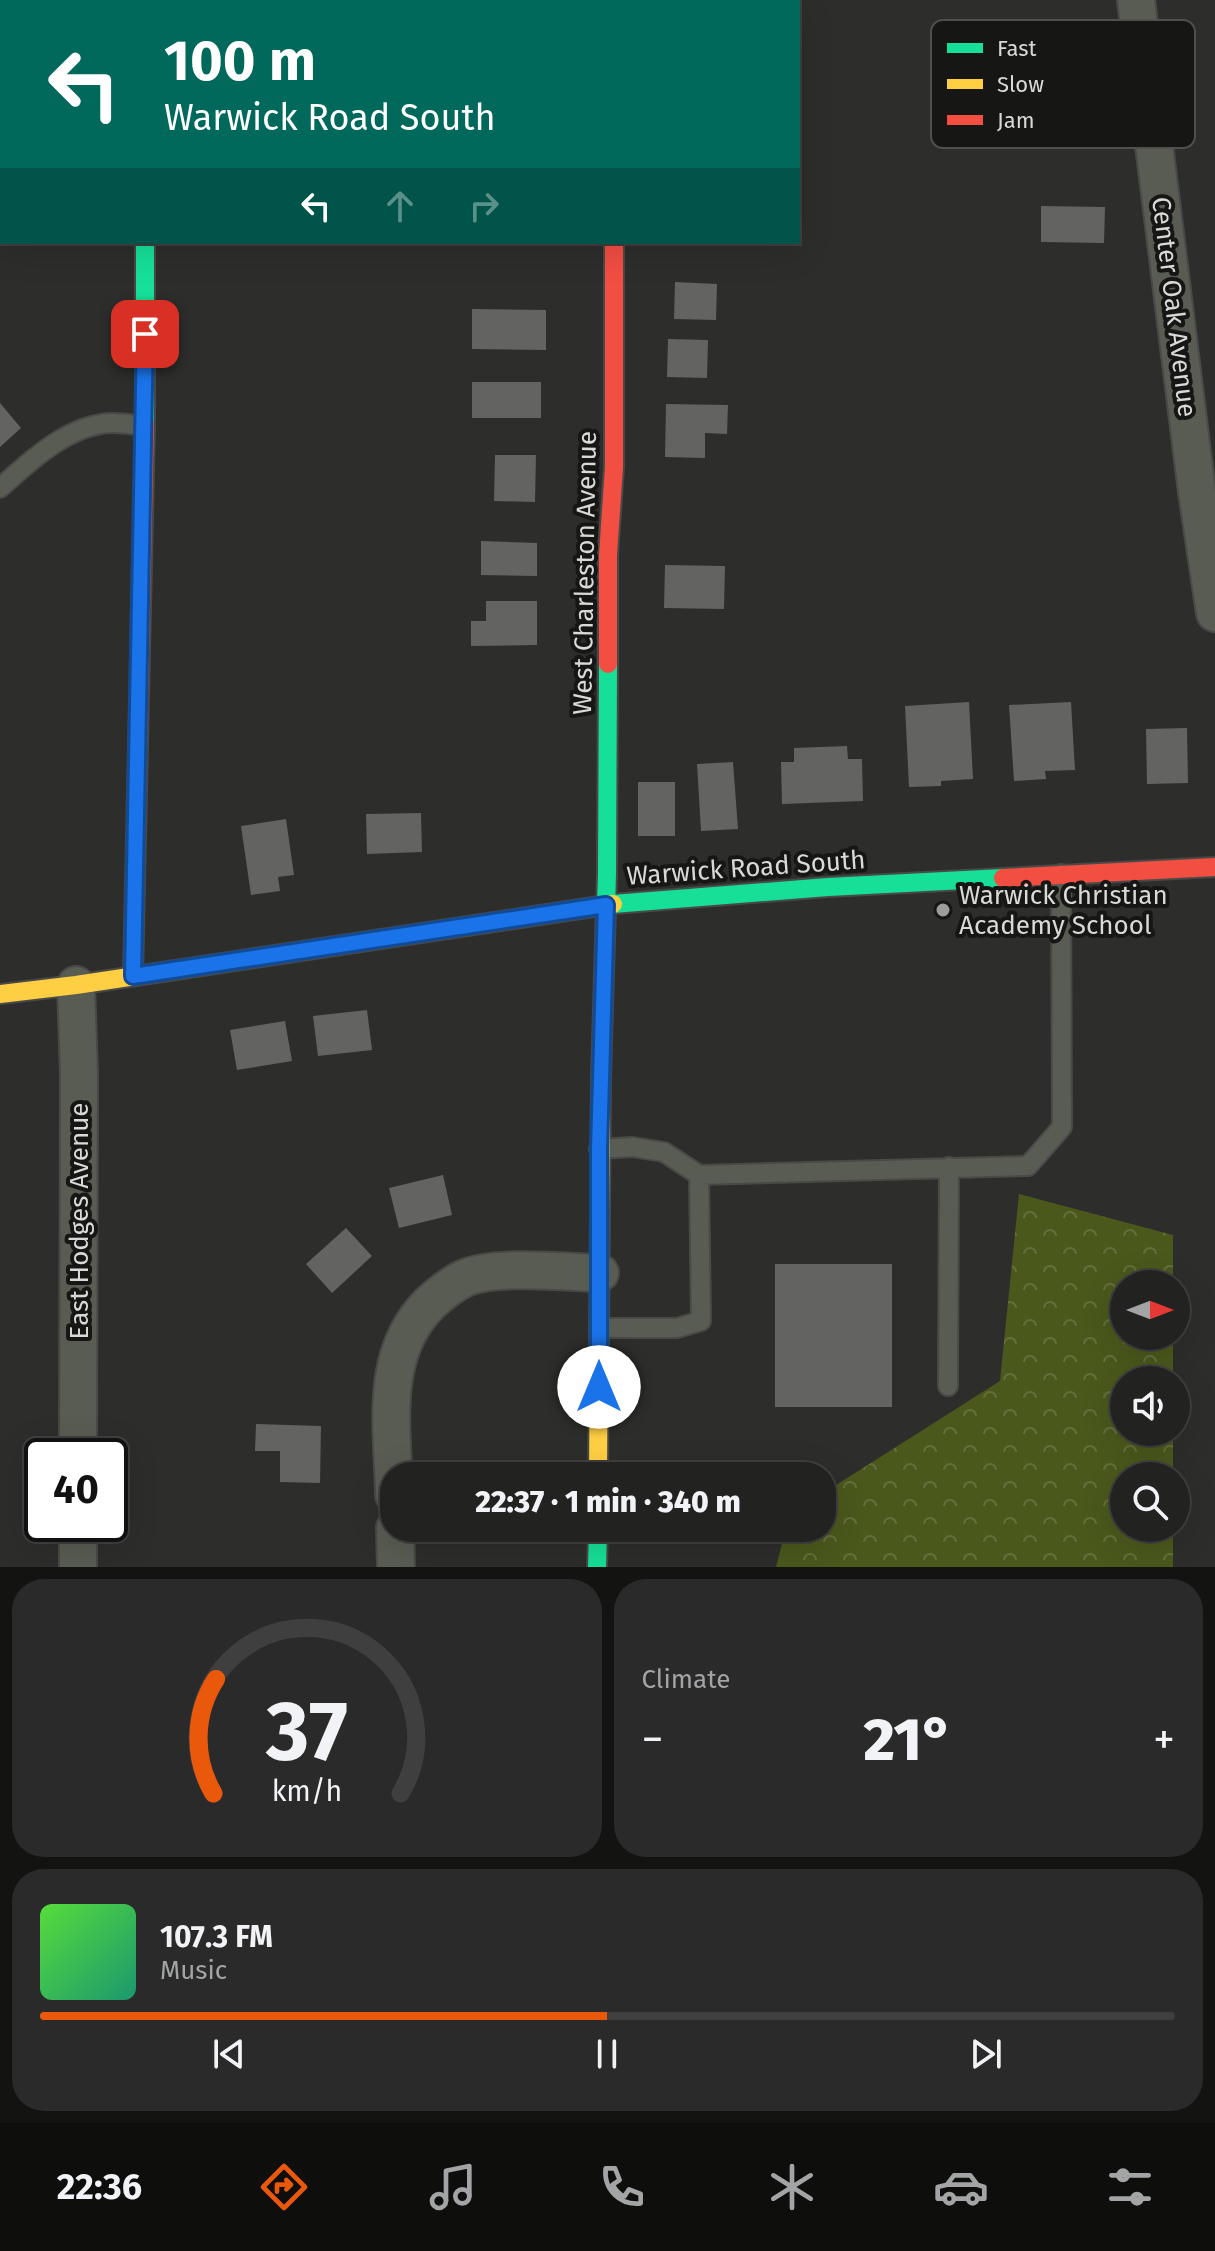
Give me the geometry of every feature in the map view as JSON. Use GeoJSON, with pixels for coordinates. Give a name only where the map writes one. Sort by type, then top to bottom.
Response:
{"type":"FeatureCollection","features":[{"type":"Feature","properties":{"kind":"street","name":"Center Oak Avenue"},"geometry":{"type":"LineString","coordinates":[[1136,0],[1138,20]]}},
{"type":"Feature","properties":{"kind":"street","name":"Center Oak Avenue"},"geometry":{"type":"LineString","coordinates":[[1154,148],[1215,613]]}},
{"type":"Feature","properties":{"kind":"street"},"geometry":{"type":"LineString","coordinates":[[133,976],[145,426],[145,244]]}},
{"type":"Feature","properties":{"kind":"street","name":"West Charleston Avenue"},"geometry":{"type":"LineString","coordinates":[[598,1462],[599,1149],[606,905],[608,555],[614,467],[614,244]]}},
{"type":"Feature","properties":{"kind":"street","name":"Warwick Road South"},"geometry":{"type":"LineString","coordinates":[[0,994],[606,905],[828,887],[1215,867]]}},
{"type":"Feature","properties":{"kind":"street","name":"East Hodges Avenue"},"geometry":{"type":"LineString","coordinates":[[76,985],[79,1074],[78,1438]]}},
{"type":"Feature","properties":{"kind":"street"},"geometry":{"type":"LineString","coordinates":[[393,1462],[392,1388],[399,1347],[415,1318],[441,1293],[466,1278],[491,1273],[600,1273]]}},
{"type":"Feature","properties":{"kind":"street"},"geometry":{"type":"LineString","coordinates":[[78,1542],[78,1567]]}},
{"type":"Feature","properties":{"kind":"street"},"geometry":{"type":"LineString","coordinates":[[395,1542],[396,1567]]}},
{"type":"Feature","properties":{"kind":"street"},"geometry":{"type":"LineString","coordinates":[[597,1567],[598,1542]]}},
{"type":"Feature","properties":{"kind":"lane"},"geometry":{"type":"LineString","coordinates":[[0,488],[55,445],[83,428],[111,423],[145,426]]}},
{"type":"Feature","properties":{"kind":"lane"},"geometry":{"type":"LineString","coordinates":[[599,1149],[632,1147],[664,1152],[699,1175],[1028,1166],[1062,1127],[1061,874]]}},
{"type":"Feature","properties":{"kind":"lane"},"geometry":{"type":"LineString","coordinates":[[948,1386],[949,1167]]}},
{"type":"Feature","properties":{"kind":"lane"},"geometry":{"type":"LineString","coordinates":[[599,1328],[677,1328],[701,1321],[699,1175]]}},
{"type":"Feature","properties":{"kind":"green space"},"geometry":{"type":"Polygon","coordinates":[[[1019,1194],[1173,1235],[1173,1270],[1110,1270],[1110,1350],[1173,1350],[1173,1366],[1110,1366],[1110,1446],[1173,1446],[1173,1462],[1110,1462],[1110,1542],[1173,1542],[1173,1567],[776,1567],[782,1542],[836,1542],[836,1485],[1000,1381],[1019,1194]]]}},
{"type":"Feature","properties":{"kind":"building"},"geometry":{"type":"Polygon","coordinates":[[[1041,206],[1105,207],[1104,243],[1041,242],[1041,206]]]}},
{"type":"Feature","properties":{"kind":"building"},"geometry":{"type":"Polygon","coordinates":[[[675,282],[717,284],[716,320],[674,319],[675,282]]]}},
{"type":"Feature","properties":{"kind":"building"},"geometry":{"type":"Polygon","coordinates":[[[472,309],[546,310],[546,350],[472,349],[472,309]]]}},
{"type":"Feature","properties":{"kind":"building"},"geometry":{"type":"Polygon","coordinates":[[[668,339],[708,340],[707,378],[667,377],[668,339]]]}},
{"type":"Feature","properties":{"kind":"building"},"geometry":{"type":"Polygon","coordinates":[[[472,382],[541,382],[541,418],[472,418],[472,382]]]}},
{"type":"Feature","properties":{"kind":"building"},"geometry":{"type":"Polygon","coordinates":[[[0,403],[21,428],[0,447],[0,403]]]}},
{"type":"Feature","properties":{"kind":"building"},"geometry":{"type":"Polygon","coordinates":[[[666,404],[728,405],[727,434],[705,433],[705,458],[665,457],[666,404]]]}},
{"type":"Feature","properties":{"kind":"building"},"geometry":{"type":"Polygon","coordinates":[[[495,455],[536,455],[535,502],[494,501],[495,455]]]}},
{"type":"Feature","properties":{"kind":"building"},"geometry":{"type":"Polygon","coordinates":[[[481,541],[537,543],[537,576],[481,575],[481,541]]]}},
{"type":"Feature","properties":{"kind":"building"},"geometry":{"type":"Polygon","coordinates":[[[665,565],[725,566],[724,609],[664,608],[665,565]]]}},
{"type":"Feature","properties":{"kind":"building"},"geometry":{"type":"Polygon","coordinates":[[[486,601],[537,601],[537,645],[471,646],[471,621],[486,621],[486,601]]]}},
{"type":"Feature","properties":{"kind":"building"},"geometry":{"type":"Polygon","coordinates":[[[969,702],[973,779],[941,781],[941,786],[909,787],[905,706],[969,702]]]}},
{"type":"Feature","properties":{"kind":"building"},"geometry":{"type":"Polygon","coordinates":[[[1071,702],[1075,770],[1045,771],[1046,779],[1014,781],[1009,705],[1071,702]]]}},
{"type":"Feature","properties":{"kind":"building"},"geometry":{"type":"Polygon","coordinates":[[[1187,728],[1188,783],[1147,784],[1146,729],[1187,728]]]}},
{"type":"Feature","properties":{"kind":"building"},"geometry":{"type":"Polygon","coordinates":[[[847,746],[848,759],[862,759],[863,801],[782,804],[781,762],[794,762],[794,748],[847,746]]]}},
{"type":"Feature","properties":{"kind":"building"},"geometry":{"type":"Polygon","coordinates":[[[733,762],[738,829],[701,831],[697,764],[733,762]]]}},
{"type":"Feature","properties":{"kind":"building"},"geometry":{"type":"Polygon","coordinates":[[[638,782],[675,782],[675,836],[638,836],[638,782]]]}},
{"type":"Feature","properties":{"kind":"building"},"geometry":{"type":"Polygon","coordinates":[[[421,813],[422,852],[367,854],[366,814],[421,813]]]}},
{"type":"Feature","properties":{"kind":"building"},"geometry":{"type":"Polygon","coordinates":[[[286,819],[294,875],[278,877],[280,891],[251,895],[241,826],[286,819]]]}},
{"type":"Feature","properties":{"kind":"building"},"geometry":{"type":"Polygon","coordinates":[[[367,1010],[372,1050],[318,1056],[313,1016],[367,1010]]]}},
{"type":"Feature","properties":{"kind":"building"},"geometry":{"type":"Polygon","coordinates":[[[285,1021],[292,1061],[237,1070],[230,1030],[285,1021]]]}},
{"type":"Feature","properties":{"kind":"building"},"geometry":{"type":"Polygon","coordinates":[[[443,1175],[452,1215],[399,1228],[389,1188],[443,1175]]]}},
{"type":"Feature","properties":{"kind":"building"},"geometry":{"type":"Polygon","coordinates":[[[346,1228],[372,1256],[332,1293],[306,1264],[346,1228]]]}},
{"type":"Feature","properties":{"kind":"building"},"geometry":{"type":"Polygon","coordinates":[[[775,1264],[892,1264],[892,1407],[775,1407],[775,1264]]]}},
{"type":"Feature","properties":{"kind":"building"},"geometry":{"type":"Polygon","coordinates":[[[256,1424],[321,1426],[320,1483],[280,1482],[280,1451],[255,1451],[256,1424]]]}},
{"type":"Feature","properties":{"kind":"traffic: fast"},"geometry":{"type":"LineString","coordinates":[[145,244],[145,424]]}},
{"type":"Feature","properties":{"kind":"traffic: fast"},"geometry":{"type":"LineString","coordinates":[[601,1077],[607,873],[608,664]]}},
{"type":"Feature","properties":{"kind":"traffic: fast"},"geometry":{"type":"LineString","coordinates":[[613,904],[828,887],[1003,878]]}},
{"type":"Feature","properties":{"kind":"traffic: fast"},"geometry":{"type":"LineString","coordinates":[[597,1567],[598,1542]]}},
{"type":"Feature","properties":{"kind":"traffic: slow"},"geometry":{"type":"LineString","coordinates":[[0,994],[613,904]]}},
{"type":"Feature","properties":{"kind":"traffic: slow"},"geometry":{"type":"LineString","coordinates":[[598,1462],[601,1077]]}},
{"type":"Feature","properties":{"kind":"traffic: jam"},"geometry":{"type":"LineString","coordinates":[[608,664],[608,555],[614,467],[614,244]]}},
{"type":"Feature","properties":{"kind":"traffic: jam"},"geometry":{"type":"LineString","coordinates":[[133,976],[145,424]]}},
{"type":"Feature","properties":{"kind":"traffic: jam"},"geometry":{"type":"LineString","coordinates":[[1003,878],[1215,867]]}},
{"type":"Feature","properties":{"kind":"place","name":"Warwick Christian Academy School"},"geometry":{"type":"Point","coordinates":[943,910]}},
{"type":"Feature","properties":{"kind":"route"},"geometry":{"type":"LineString","coordinates":[[145,334],[133,976],[606,905],[599,1149],[599,1387]]}}]}
